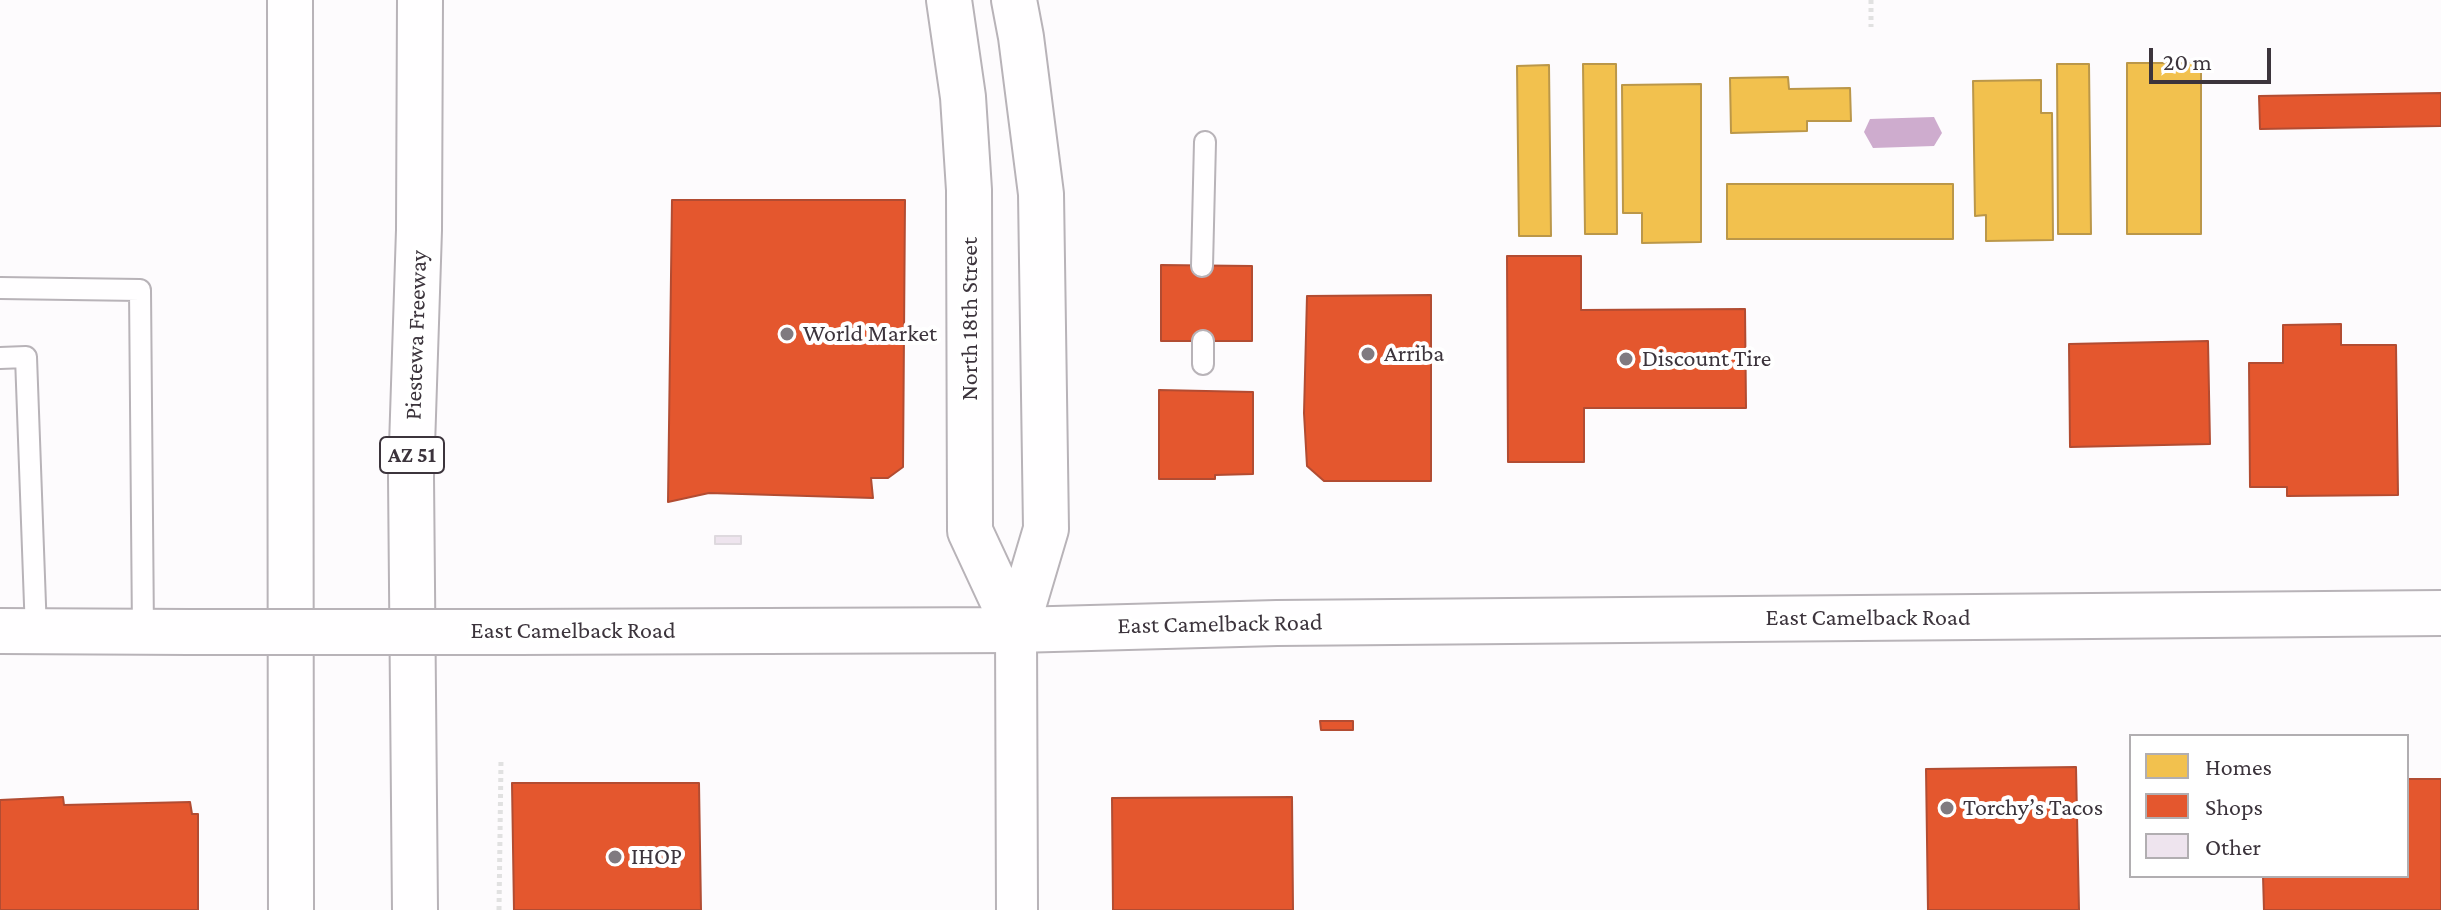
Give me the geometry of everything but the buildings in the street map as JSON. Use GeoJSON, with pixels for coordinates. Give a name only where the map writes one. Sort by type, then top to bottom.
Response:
{"type":"FeatureCollection","features":[{"type":"Feature","properties":{"kind":"main road"},"geometry":{"type":"LineString","coordinates":[[290,0],[291,910]]}},
{"type":"Feature","properties":{"kind":"main road","name":"Piestewa Freeway"},"geometry":{"type":"LineString","coordinates":[[415,910],[411,477],[419,230],[420,0]]}},
{"type":"Feature","properties":{"kind":"main road","name":"North 18th Street"},"geometry":{"type":"LineString","coordinates":[[949,0],[963,97],[969,190],[970,531],[1016,630]]}},
{"type":"Feature","properties":{"kind":"main road","name":"North 18th Street"},"geometry":{"type":"LineString","coordinates":[[1014,0],[1024,53],[1041,194],[1046,529],[1016,630]]}},
{"type":"Feature","properties":{"kind":"main road","name":"East Camelback Road"},"geometry":{"type":"LineString","coordinates":[[18,632],[1016,630],[1291,623],[2441,613]]}},
{"type":"Feature","properties":{"kind":"street","name":"North 18th Street"},"geometry":{"type":"LineString","coordinates":[[1016,630],[1017,910]]}},
{"type":"Feature","properties":{"kind":"lane"},"geometry":{"type":"LineString","coordinates":[[1202,266],[1205,142]]}},
{"type":"Feature","properties":{"kind":"lane"},"geometry":{"type":"LineString","coordinates":[[0,288],[140,290],[143,632]]}},
{"type":"Feature","properties":{"kind":"lane"},"geometry":{"type":"LineString","coordinates":[[1203,341],[1203,364]]}},
{"type":"Feature","properties":{"kind":"lane"},"geometry":{"type":"LineString","coordinates":[[0,358],[26,357],[18,632]]}},
{"type":"Feature","properties":{"kind":"path"},"geometry":{"type":"LineString","coordinates":[[1871,0],[1871,27]]}},
{"type":"Feature","properties":{"kind":"path"},"geometry":{"type":"LineString","coordinates":[[499,910],[501,761]]}},
{"type":"Feature","properties":{"kind":"shaded area"},"geometry":{"type":"Polygon","coordinates":[[[1934,117],[1942,133],[1934,146],[1873,148],[1864,132],[1870,119],[1934,117]]]}},
{"type":"Feature","properties":{"kind":"place","name":"World Market"},"geometry":{"type":"Point","coordinates":[787,334]}},
{"type":"Feature","properties":{"kind":"place","name":"Arriba"},"geometry":{"type":"Point","coordinates":[1368,354]}},
{"type":"Feature","properties":{"kind":"place","name":"Discount Tire"},"geometry":{"type":"Point","coordinates":[1626,359]}},
{"type":"Feature","properties":{"kind":"place","name":"Torchy’s Tacos"},"geometry":{"type":"Point","coordinates":[1947,808]}},
{"type":"Feature","properties":{"kind":"place","name":"IHOP"},"geometry":{"type":"Point","coordinates":[615,857]}}]}
